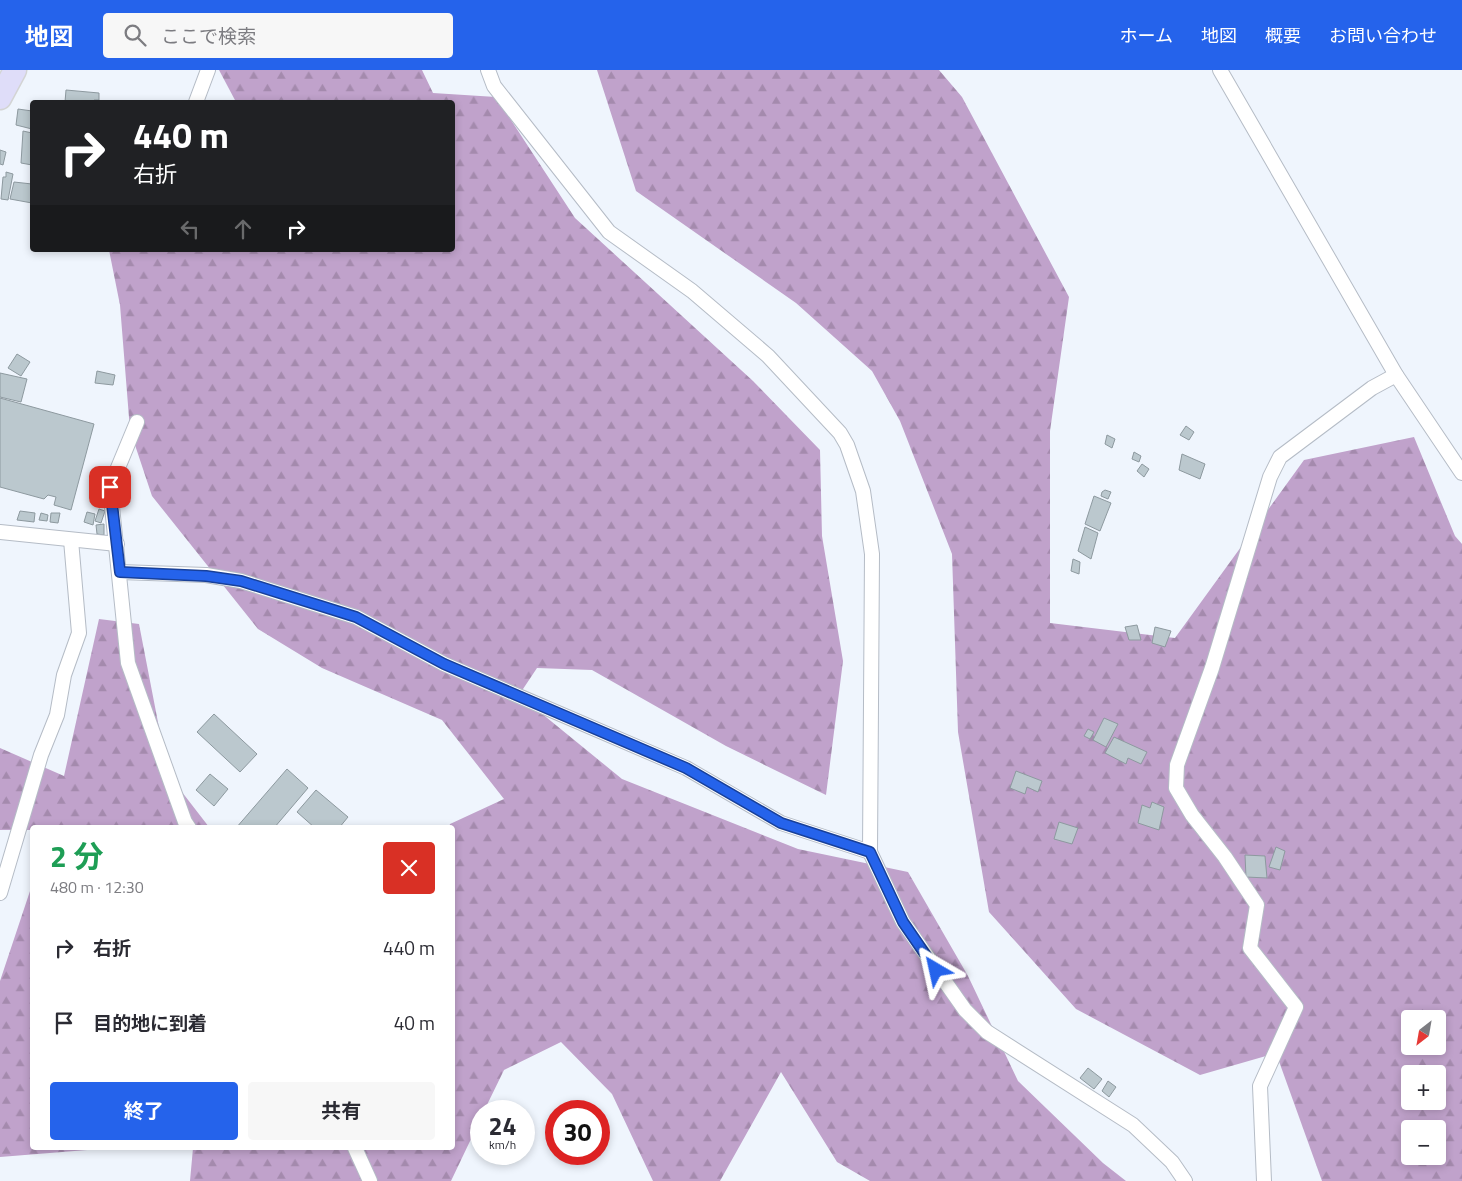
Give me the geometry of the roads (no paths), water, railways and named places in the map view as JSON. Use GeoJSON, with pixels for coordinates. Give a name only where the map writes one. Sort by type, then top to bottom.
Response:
{"type":"FeatureCollection","features":[{"type":"Feature","properties":{"kind":"main road"},"geometry":{"type":"LineString","coordinates":[[0,98],[14,70]]}},
{"type":"Feature","properties":{"kind":"street"},"geometry":{"type":"LineString","coordinates":[[197,100],[208,70]]}},
{"type":"Feature","properties":{"kind":"street"},"geometry":{"type":"LineString","coordinates":[[488,70],[494,86],[609,232],[692,291],[768,356],[840,433],[863,491],[872,554],[870,852],[903,922],[964,1010],[987,1032],[1133,1126],[1172,1162],[1185,1181]]}},
{"type":"Feature","properties":{"kind":"street"},"geometry":{"type":"LineString","coordinates":[[1220,70],[1396,375],[1462,473]]}},
{"type":"Feature","properties":{"kind":"street"},"geometry":{"type":"LineString","coordinates":[[1264,1181],[1260,1086],[1296,1007],[1250,948],[1257,905],[1192,815],[1176,788],[1177,765],[1212,668],[1270,477],[1280,457],[1372,388],[1396,375]]}},
{"type":"Feature","properties":{"kind":"street"},"geometry":{"type":"LineString","coordinates":[[137,422],[110,487],[128,663],[187,825]]}},
{"type":"Feature","properties":{"kind":"street"},"geometry":{"type":"LineString","coordinates":[[0,532],[117,544]]}},
{"type":"Feature","properties":{"kind":"street"},"geometry":{"type":"LineString","coordinates":[[0,893],[41,755],[57,715],[64,675],[79,633],[71,540]]}},
{"type":"Feature","properties":{"kind":"street"},"geometry":{"type":"LineString","coordinates":[[120,572],[206,576],[241,581],[356,617],[444,664],[686,768],[781,823],[870,852]]}},
{"type":"Feature","properties":{"kind":"street"},"geometry":{"type":"LineString","coordinates":[[356,1150],[370,1181]]}}]}
